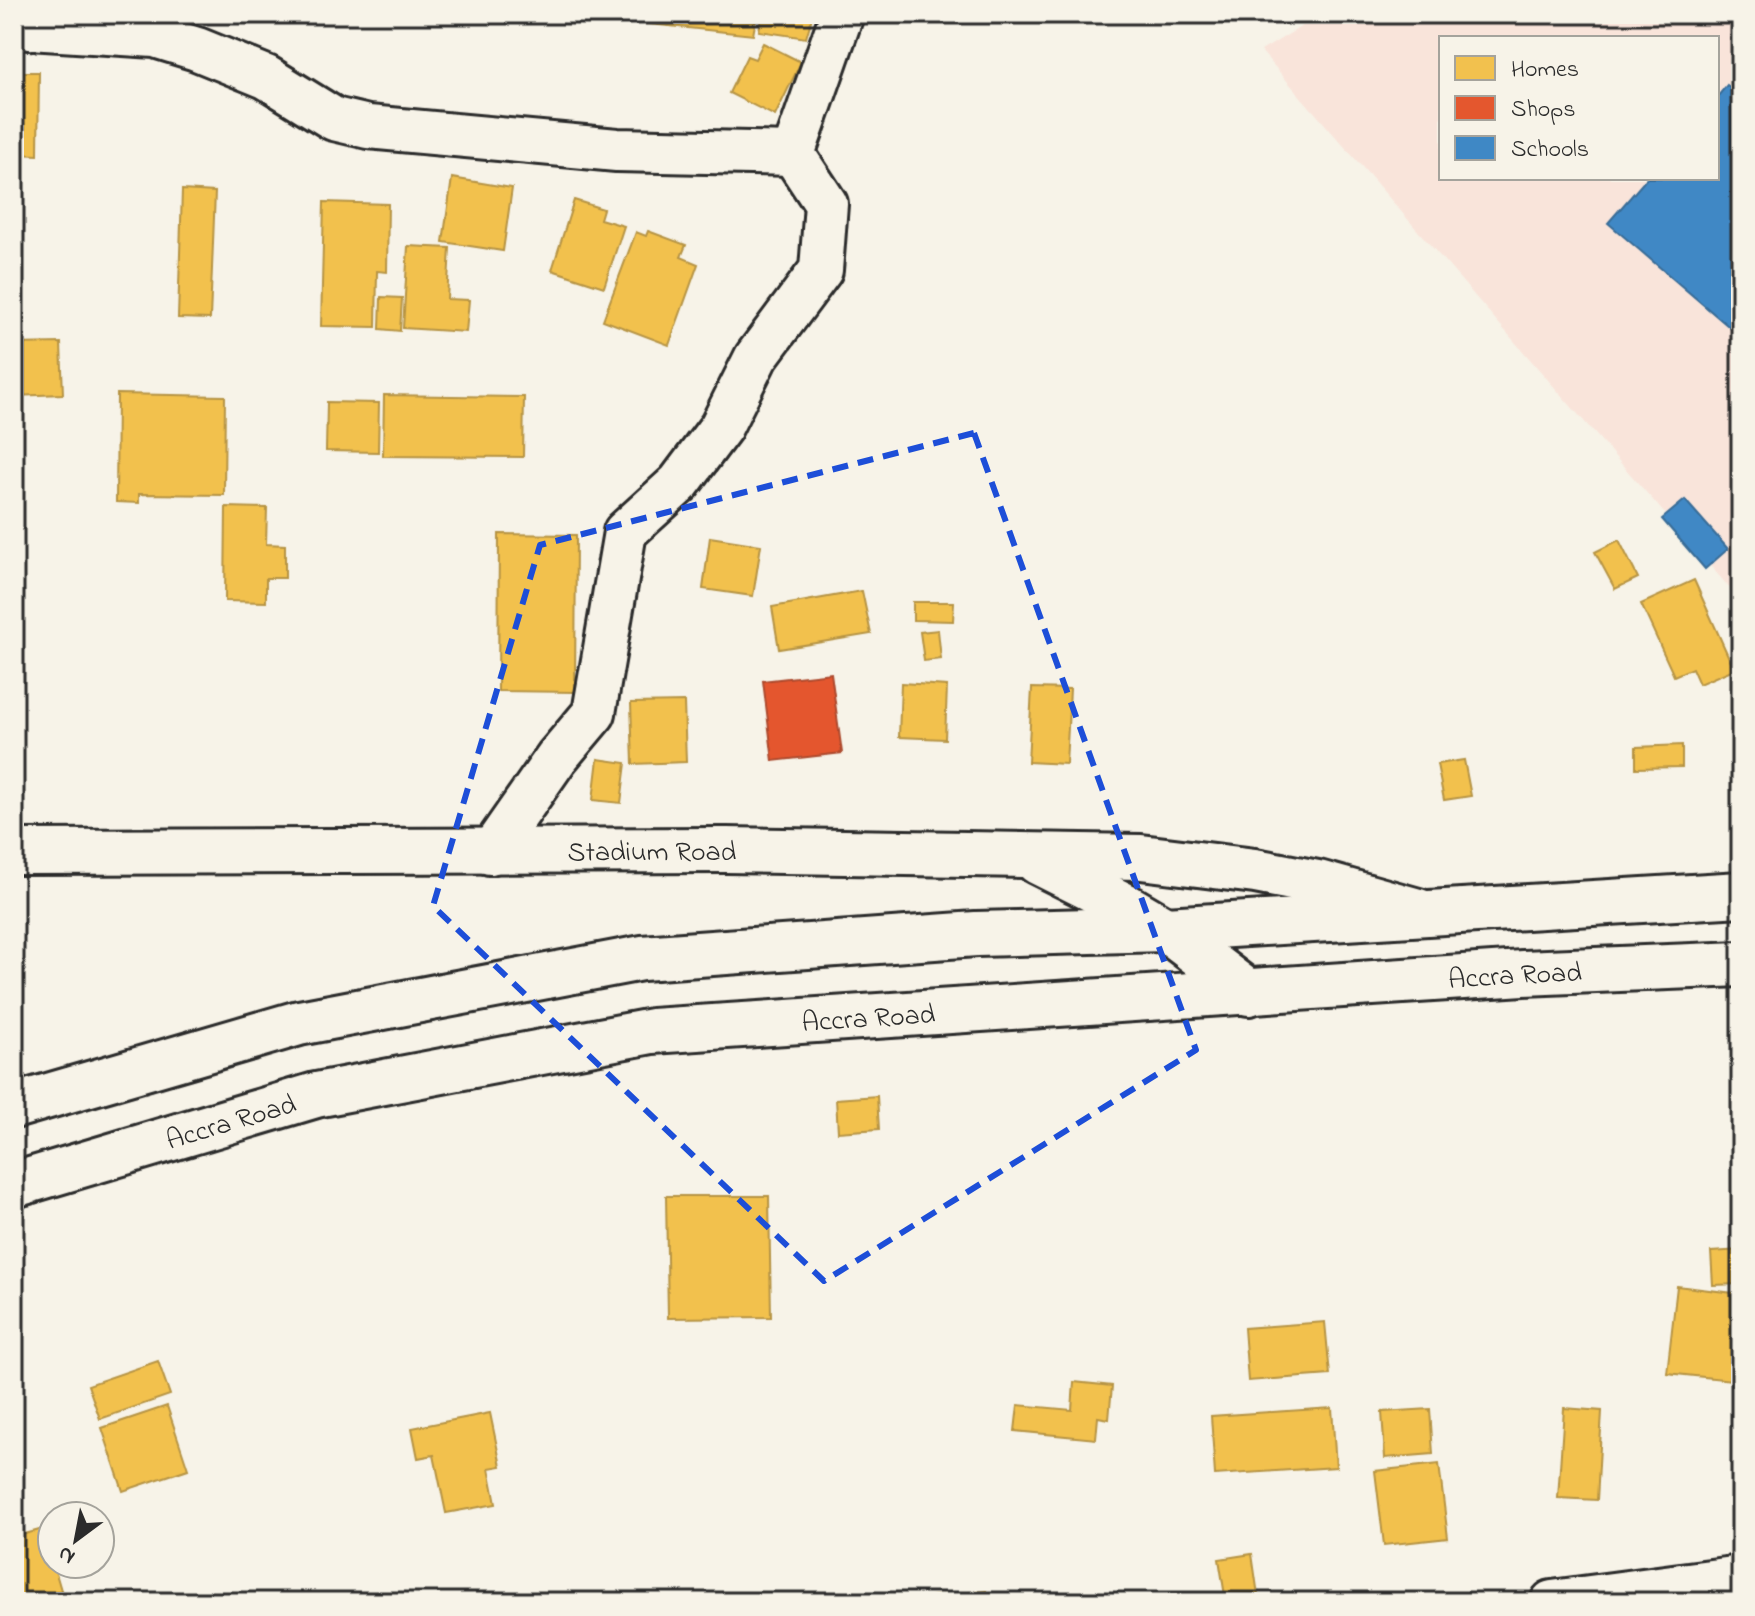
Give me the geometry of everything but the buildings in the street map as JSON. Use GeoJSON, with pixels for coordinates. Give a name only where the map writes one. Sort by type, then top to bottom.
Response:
{"type":"FeatureCollection","features":[{"type":"Feature","properties":{"kind":"main road","name":"Stadium Road"},"geometry":{"type":"LineString","coordinates":[[14,852],[727,850],[1025,856],[1110,897],[1165,929],[1249,993]]}},
{"type":"Feature","properties":{"kind":"main road"},"geometry":{"type":"LineString","coordinates":[[1025,856],[1141,857],[1255,871],[1318,883],[1425,914]]}},
{"type":"Feature","properties":{"kind":"main road"},"geometry":{"type":"LineString","coordinates":[[14,1106],[299,1023],[642,958],[976,934],[1165,929],[1741,894]]}},
{"type":"Feature","properties":{"kind":"main road","name":"Accra Road"},"geometry":{"type":"LineString","coordinates":[[14,1185],[316,1095],[652,1031],[1523,973],[1741,964]]}},
{"type":"Feature","properties":{"kind":"street"},"geometry":{"type":"LineString","coordinates":[[793,154],[842,14]]}},
{"type":"Feature","properties":{"kind":"street"},"geometry":{"type":"LineString","coordinates":[[14,27],[155,36],[266,77],[334,119],[368,127],[617,150],[793,154]]}},
{"type":"Feature","properties":{"kind":"street"},"geometry":{"type":"LineString","coordinates":[[490,853],[557,757],[594,713],[625,532],[688,472],[721,427],[756,357],[821,270],[826,204],[793,154]]}},
{"type":"Feature","properties":{"kind":"street"},"geometry":{"type":"LineString","coordinates":[[1552,1602],[1741,1577]]}},
{"type":"Feature","properties":{"kind":"highlighted area"},"geometry":{"type":"Polygon","coordinates":[[[974,433],[1196,1050],[824,1281],[433,906],[540,545],[974,433]]]}},
{"type":"Feature","properties":{"kind":"shaded area"},"geometry":{"type":"Polygon","coordinates":[[[1322,14],[1741,14],[1741,601],[1261,51],[1322,14]]]}}]}
